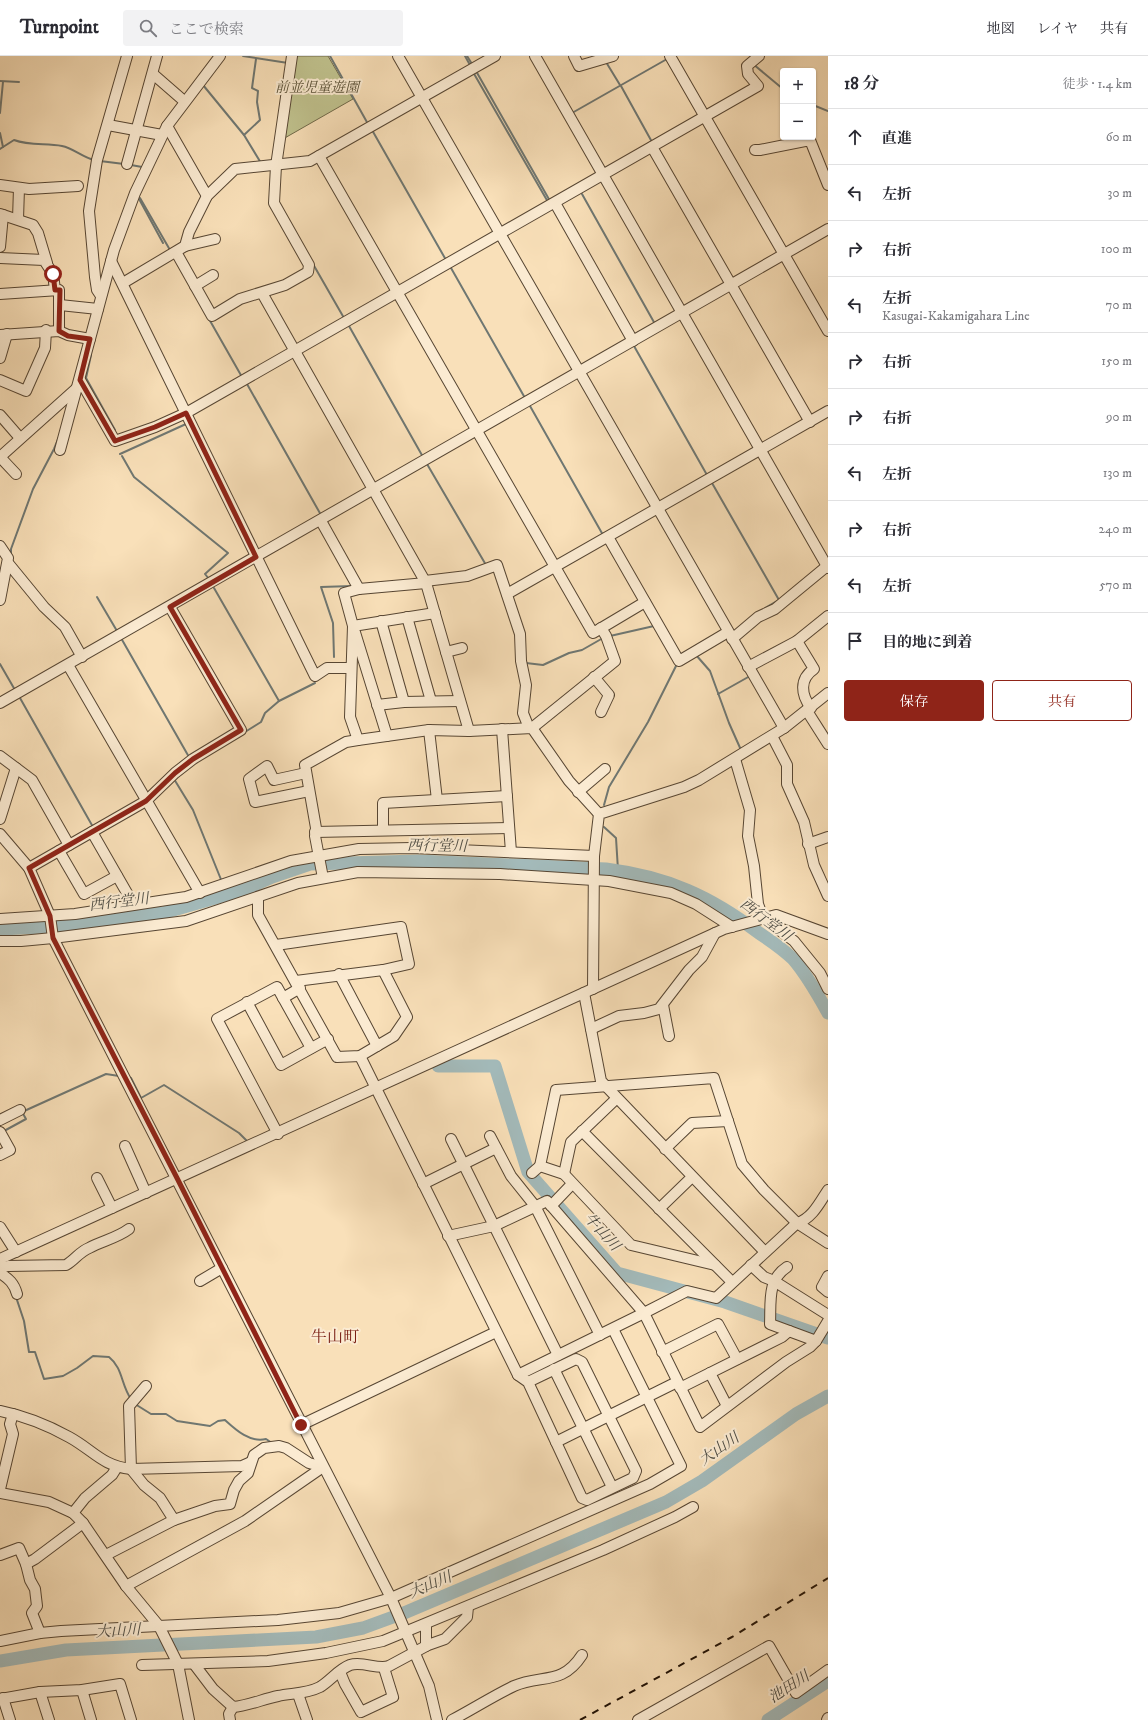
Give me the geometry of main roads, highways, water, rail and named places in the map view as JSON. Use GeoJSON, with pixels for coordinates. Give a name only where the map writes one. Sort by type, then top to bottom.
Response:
{"type":"FeatureCollection","features":[{"type":"Feature","properties":{"kind":"waterway"},"geometry":{"type":"LineString","coordinates":[[243,56],[288,63]]}},
{"type":"Feature","properties":{"kind":"waterway"},"geometry":{"type":"LineString","coordinates":[[330,56],[368,124]]}},
{"type":"Feature","properties":{"kind":"waterway"},"geometry":{"type":"LineString","coordinates":[[465,56],[470,65]]}},
{"type":"Feature","properties":{"kind":"waterway"},"geometry":{"type":"LineString","coordinates":[[467,56],[472,64]]}},
{"type":"Feature","properties":{"kind":"waterway"},"geometry":{"type":"LineString","coordinates":[[244,135],[260,120],[257,102],[258,91],[252,88],[256,59]]}},
{"type":"Feature","properties":{"kind":"waterway"},"geometry":{"type":"LineString","coordinates":[[572,113],[667,59]]}},
{"type":"Feature","properties":{"kind":"waterway"},"geometry":{"type":"LineString","coordinates":[[606,62],[620,85]]}},
{"type":"Feature","properties":{"kind":"waterway"},"geometry":{"type":"LineString","coordinates":[[753,64],[780,86]]}},
{"type":"Feature","properties":{"kind":"waterway"},"geometry":{"type":"LineString","coordinates":[[476,71],[550,201]]}},
{"type":"Feature","properties":{"kind":"waterway"},"geometry":{"type":"LineString","coordinates":[[473,72],[548,202]]}},
{"type":"Feature","properties":{"kind":"waterway"},"geometry":{"type":"LineString","coordinates":[[0,81],[19,82]]}},
{"type":"Feature","properties":{"kind":"waterway"},"geometry":{"type":"LineString","coordinates":[[0,113],[3,82]]}},
{"type":"Feature","properties":{"kind":"waterway"},"geometry":{"type":"LineString","coordinates":[[203,85],[244,135],[261,163]]}},
{"type":"Feature","properties":{"kind":"waterway"},"geometry":{"type":"LineString","coordinates":[[621,86],[652,142]]}},
{"type":"Feature","properties":{"kind":"waterway"},"geometry":{"type":"LineString","coordinates":[[816,106],[828,111]]}},
{"type":"Feature","properties":{"kind":"waterway"},"geometry":{"type":"LineString","coordinates":[[372,130],[446,260]]}},
{"type":"Feature","properties":{"kind":"waterway"},"geometry":{"type":"LineString","coordinates":[[0,133],[3,147],[0,149]]}},
{"type":"Feature","properties":{"kind":"waterway"},"geometry":{"type":"LineString","coordinates":[[3,147],[14,140],[26,143],[56,145],[66,147],[94,160]]}},
{"type":"Feature","properties":{"kind":"waterway"},"geometry":{"type":"LineString","coordinates":[[100,161],[124,164]]}},
{"type":"Feature","properties":{"kind":"waterway"},"geometry":{"type":"LineString","coordinates":[[131,165],[142,167]]}},
{"type":"Feature","properties":{"kind":"waterway"},"geometry":{"type":"LineString","coordinates":[[582,194],[655,324]]}},
{"type":"Feature","properties":{"kind":"waterway"},"geometry":{"type":"LineString","coordinates":[[138,197],[163,243]]}},
{"type":"Feature","properties":{"kind":"waterway"},"geometry":{"type":"LineString","coordinates":[[140,198],[170,250]]}},
{"type":"Feature","properties":{"kind":"waterway"},"geometry":{"type":"LineString","coordinates":[[313,264],[344,318]]}},
{"type":"Feature","properties":{"kind":"waterway"},"geometry":{"type":"LineString","coordinates":[[451,268],[525,398]]}},
{"type":"Feature","properties":{"kind":"waterway"},"geometry":{"type":"LineString","coordinates":[[209,319],[242,377]]}},
{"type":"Feature","properties":{"kind":"waterway"},"geometry":{"type":"LineString","coordinates":[[349,326],[423,457]]}},
{"type":"Feature","properties":{"kind":"waterway"},"geometry":{"type":"LineString","coordinates":[[634,346],[707,475]]}},
{"type":"Feature","properties":{"kind":"waterway"},"geometry":{"type":"LineString","coordinates":[[91,355],[86,378],[115,430]]}},
{"type":"Feature","properties":{"kind":"waterway"},"geometry":{"type":"LineString","coordinates":[[247,384],[321,515]]}},
{"type":"Feature","properties":{"kind":"waterway"},"geometry":{"type":"LineString","coordinates":[[530,406],[603,535]]}},
{"type":"Feature","properties":{"kind":"waterway"},"geometry":{"type":"LineString","coordinates":[[120,454],[186,424]]}},
{"type":"Feature","properties":{"kind":"waterway"},"geometry":{"type":"LineString","coordinates":[[11,553],[11,549],[33,489],[59,437]]}},
{"type":"Feature","properties":{"kind":"waterway"},"geometry":{"type":"LineString","coordinates":[[122,456],[134,477],[228,553],[205,574],[209,579]]}},
{"type":"Feature","properties":{"kind":"waterway"},"geometry":{"type":"LineString","coordinates":[[427,464],[486,565]]}},
{"type":"Feature","properties":{"kind":"waterway"},"geometry":{"type":"LineString","coordinates":[[712,483],[779,600]]}},
{"type":"Feature","properties":{"kind":"waterway"},"geometry":{"type":"LineString","coordinates":[[334,657],[333,623],[321,587],[352,586]]}},
{"type":"Feature","properties":{"kind":"waterway"},"geometry":{"type":"LineString","coordinates":[[214,588],[279,701]]}},
{"type":"Feature","properties":{"kind":"waterway"},"geometry":{"type":"LineString","coordinates":[[97,597],[117,631]]}},
{"type":"Feature","properties":{"kind":"waterway"},"geometry":{"type":"LineString","coordinates":[[765,608],[777,601]]}},
{"type":"Feature","properties":{"kind":"waterway"},"geometry":{"type":"LineString","coordinates":[[610,636],[654,626]]}},
{"type":"Feature","properties":{"kind":"waterway"},"geometry":{"type":"LineString","coordinates":[[121,638],[189,757]]}},
{"type":"Feature","properties":{"kind":"waterway"},"geometry":{"type":"LineString","coordinates":[[526,663],[543,665],[569,653],[582,650],[603,638]]}},
{"type":"Feature","properties":{"kind":"waterway"},"geometry":{"type":"LineString","coordinates":[[696,655],[710,671],[729,723],[741,750]]}},
{"type":"Feature","properties":{"kind":"waterway"},"geometry":{"type":"LineString","coordinates":[[0,664],[15,690]]}},
{"type":"Feature","properties":{"kind":"waterway"},"geometry":{"type":"LineString","coordinates":[[604,805],[609,787],[648,722],[677,664]]}},
{"type":"Feature","properties":{"kind":"waterway"},"geometry":{"type":"LineString","coordinates":[[718,694],[750,676]]}},
{"type":"Feature","properties":{"kind":"waterway"},"geometry":{"type":"LineString","coordinates":[[245,732],[261,722],[265,713],[279,701],[315,683]]}},
{"type":"Feature","properties":{"kind":"waterway"},"geometry":{"type":"LineString","coordinates":[[20,698],[93,827]]}},
{"type":"Feature","properties":{"kind":"waterway"},"geometry":{"type":"LineString","coordinates":[[174,779],[193,810],[222,882]]}},
{"type":"Feature","properties":{"kind":"waterway"},"geometry":{"type":"LineString","coordinates":[[604,827],[616,838],[618,870]]}},
{"type":"Feature","properties":{"kind":"waterway","name":"西行堂川"},"geometry":{"type":"LineString","coordinates":[[0,929],[45,927],[163,913],[243,890],[272,877],[310,864],[418,861],[606,869],[649,877],[669,883],[705,899],[741,920],[777,945],[793,959],[808,978],[828,1013]]}},
{"type":"Feature","properties":{"kind":"waterway","name":"西行堂川"},"geometry":{"type":"LineString","coordinates":[[63,919],[64,925]]}},
{"type":"Feature","properties":{"kind":"waterway","name":"牛山川"},"geometry":{"type":"LineString","coordinates":[[438,1066],[495,1066],[528,1172],[617,1273],[725,1302],[828,1338]]}},
{"type":"Feature","properties":{"kind":"waterway"},"geometry":{"type":"LineString","coordinates":[[4,1131],[26,1119],[22,1112],[106,1074],[119,1076]]}},
{"type":"Feature","properties":{"kind":"waterway"},"geometry":{"type":"LineString","coordinates":[[128,1077],[131,1078],[141,1098],[164,1085],[239,1133],[247,1141]]}},
{"type":"Feature","properties":{"kind":"waterway"},"geometry":{"type":"LineString","coordinates":[[16,1297],[24,1321],[29,1352],[35,1352],[44,1379],[63,1376],[93,1356],[109,1357],[117,1366],[125,1388],[131,1399]]}},
{"type":"Feature","properties":{"kind":"waterway","name":"大山川"},"geometry":{"type":"LineString","coordinates":[[0,1661],[66,1650],[316,1637],[363,1628],[404,1613],[666,1502],[702,1481],[796,1414],[828,1396]]}},
{"type":"Feature","properties":{"kind":"waterway"},"geometry":{"type":"LineString","coordinates":[[135,1404],[151,1414],[166,1414],[177,1421],[210,1426],[218,1421],[225,1420],[244,1435],[254,1439],[266,1439],[272,1443]]}},
{"type":"Feature","properties":{"kind":"waterway","name":"池田川"},"geometry":{"type":"LineString","coordinates":[[768,1720],[828,1681]]}},
{"type":"Feature","properties":{"kind":"railway"},"geometry":{"type":"LineString","coordinates":[[580,1720],[732,1637],[828,1578]]}},
{"type":"Feature","properties":{"kind":"district","name":"牛山町"},"geometry":{"type":"Point","coordinates":[335,1337]}},
{"type":"Feature","properties":{"kind":"park label","name":"前並児童遊園"},"geometry":{"type":"Point","coordinates":[317,88]}}]}
